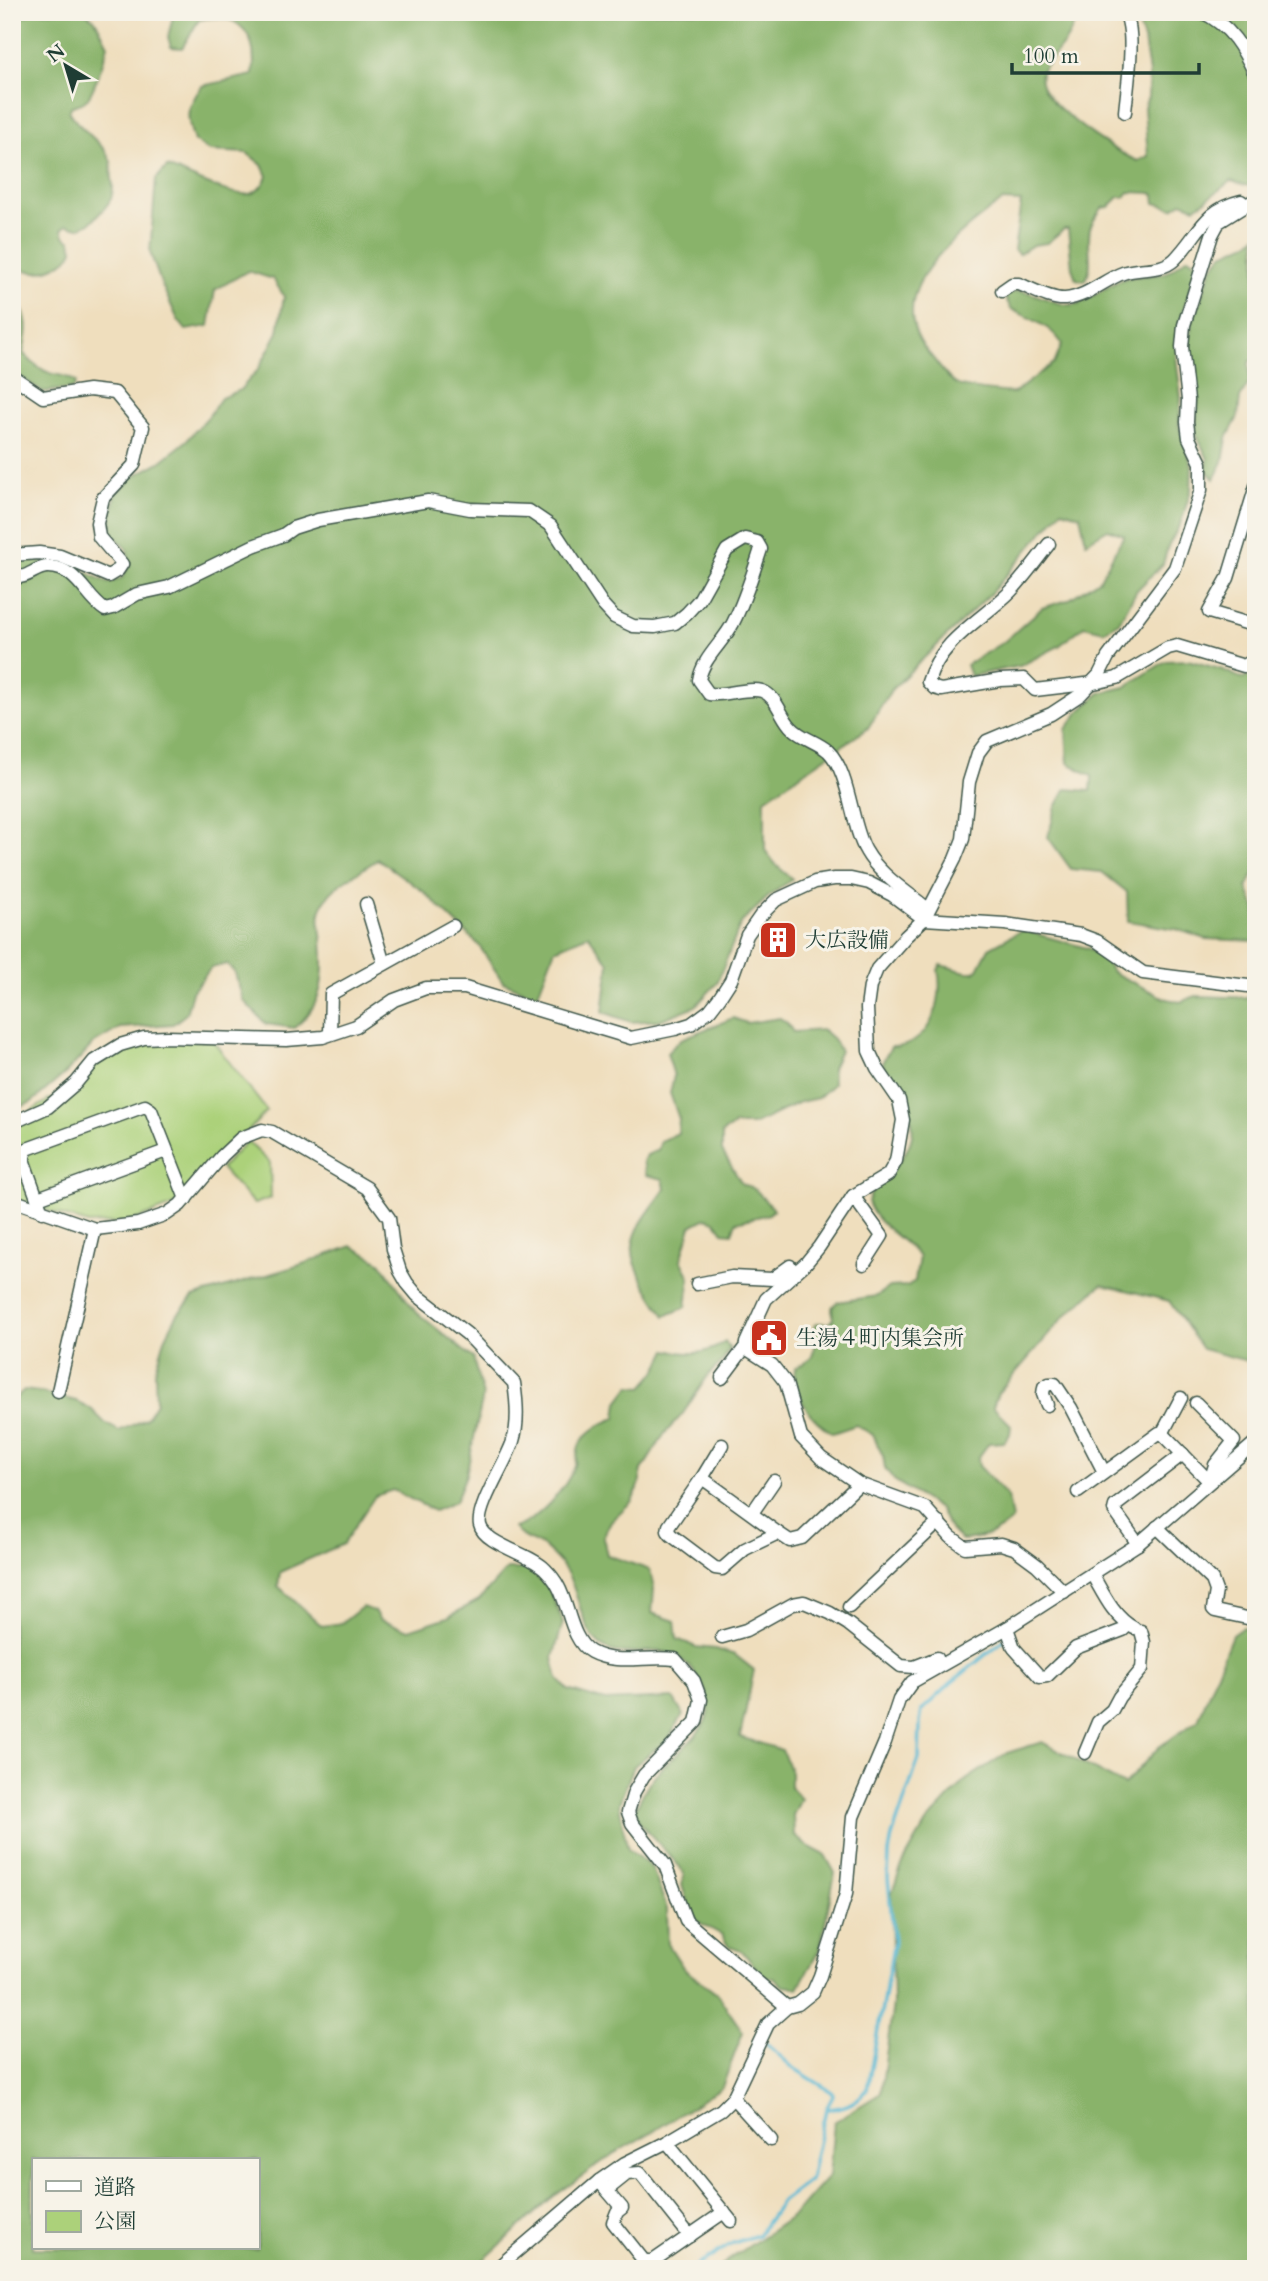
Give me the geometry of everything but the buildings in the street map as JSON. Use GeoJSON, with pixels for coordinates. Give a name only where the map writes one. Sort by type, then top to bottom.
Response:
{"type":"FeatureCollection","features":[{"type":"Feature","properties":{"kind":"street"},"geometry":{"type":"LineString","coordinates":[[1124,12],[1128,17],[1130,45],[1125,112]]}},
{"type":"Feature","properties":{"kind":"street"},"geometry":{"type":"LineString","coordinates":[[1202,12],[1227,27],[1256,76]]}},
{"type":"Feature","properties":{"kind":"street"},"geometry":{"type":"LineString","coordinates":[[1002,291],[1012,284],[1019,284],[1063,299],[1078,296],[1123,273],[1167,265],[1175,259],[1209,216],[1230,204],[1250,202]]}},
{"type":"Feature","properties":{"kind":"street"},"geometry":{"type":"LineString","coordinates":[[722,1378],[746,1346],[766,1298],[806,1263],[853,1196],[888,1175],[896,1161],[903,1120],[899,1100],[869,1051],[867,1008],[870,986],[877,969],[924,919],[955,859],[963,839],[969,782],[978,753],[987,741],[1051,714],[1080,695],[1099,675],[1108,657],[1175,568],[1201,490],[1201,463],[1189,438],[1187,422],[1188,400],[1182,347],[1184,325],[1212,235],[1219,222],[1250,202]]}},
{"type":"Feature","properties":{"kind":"street"},"geometry":{"type":"LineString","coordinates":[[12,376],[43,397],[89,390],[116,393],[143,427],[134,465],[103,498],[97,523],[99,537],[122,564],[118,570],[108,576],[61,556],[39,553],[12,555]]}},
{"type":"Feature","properties":{"kind":"street"},"geometry":{"type":"LineString","coordinates":[[1256,486],[1228,578],[1209,612],[1256,626]]}},
{"type":"Feature","properties":{"kind":"street"},"geometry":{"type":"LineString","coordinates":[[12,576],[21,578],[44,567],[58,569],[76,578],[106,610],[137,594],[169,587],[293,528],[318,520],[428,501],[470,509],[529,511],[551,526],[603,605],[614,617],[633,626],[654,628],[675,623],[699,600],[727,550],[745,539],[757,542],[761,549],[734,621],[723,640],[703,664],[699,680],[709,694],[722,696],[756,690],[766,693],[791,728],[829,752],[850,798],[862,844],[867,853],[881,871],[924,906],[924,919]]}},
{"type":"Feature","properties":{"kind":"street"},"geometry":{"type":"LineString","coordinates":[[1049,544],[1011,591],[961,631],[931,671],[928,682],[934,688],[941,690],[1024,679],[1035,690],[1091,683],[1117,678],[1168,648],[1177,646],[1244,666],[1256,659]]}},
{"type":"Feature","properties":{"kind":"street"},"geometry":{"type":"LineString","coordinates":[[12,1123],[48,1107],[76,1083],[94,1061],[120,1045],[144,1038],[286,1040],[330,1034],[356,1026],[394,1000],[426,988],[465,988],[631,1038],[691,1024],[710,1010],[731,980],[747,935],[761,915],[776,901],[799,888],[834,879],[860,881],[892,895],[924,919],[1005,924],[1081,935],[1097,940],[1143,973],[1256,987]]}},
{"type":"Feature","properties":{"kind":"street"},"geometry":{"type":"LineString","coordinates":[[366,904],[384,964]]}},
{"type":"Feature","properties":{"kind":"street"},"geometry":{"type":"LineString","coordinates":[[330,1034],[331,994],[453,926]]}},
{"type":"Feature","properties":{"kind":"street"},"geometry":{"type":"LineString","coordinates":[[42,1212],[24,1159],[27,1149],[145,1105],[151,1110],[186,1199]]}},
{"type":"Feature","properties":{"kind":"street"},"geometry":{"type":"LineString","coordinates":[[12,1200],[95,1229],[138,1224],[167,1214],[186,1199],[241,1138],[262,1130],[287,1140],[368,1188],[389,1218],[393,1249],[407,1283],[416,1295],[467,1334],[514,1383],[517,1421],[513,1441],[482,1511],[480,1524],[485,1536],[543,1567],[558,1586],[578,1636],[587,1650],[615,1660],[657,1657],[675,1659],[694,1681],[701,1700],[696,1723],[644,1774],[634,1792],[628,1812],[632,1823],[665,1865],[686,1921],[787,2007]]}},
{"type":"Feature","properties":{"kind":"street"},"geometry":{"type":"LineString","coordinates":[[38,1198],[166,1151]]}},
{"type":"Feature","properties":{"kind":"street"},"geometry":{"type":"LineString","coordinates":[[853,1196],[887,1240],[864,1264]]}},
{"type":"Feature","properties":{"kind":"street"},"geometry":{"type":"LineString","coordinates":[[58,1391],[95,1229]]}},
{"type":"Feature","properties":{"kind":"street"},"geometry":{"type":"LineString","coordinates":[[697,1284],[721,1278],[772,1279],[779,1276],[809,1248],[825,1239]]}},
{"type":"Feature","properties":{"kind":"street"},"geometry":{"type":"LineString","coordinates":[[746,1346],[772,1365],[786,1383],[797,1426],[813,1451],[859,1484],[925,1508],[951,1537],[965,1547],[1001,1544],[1014,1548],[1037,1565],[1064,1592]]}},
{"type":"Feature","properties":{"kind":"street"},"geometry":{"type":"LineString","coordinates":[[1047,1405],[1044,1388],[1055,1384],[1071,1408],[1104,1472]]}},
{"type":"Feature","properties":{"kind":"street"},"geometry":{"type":"LineString","coordinates":[[1162,1434],[1181,1398]]}},
{"type":"Feature","properties":{"kind":"street"},"geometry":{"type":"LineString","coordinates":[[1196,1403],[1234,1441],[1215,1465],[1209,1481]]}},
{"type":"Feature","properties":{"kind":"street"},"geometry":{"type":"LineString","coordinates":[[1162,1434],[1209,1481]]}},
{"type":"Feature","properties":{"kind":"street"},"geometry":{"type":"LineString","coordinates":[[1078,1492],[1153,1435],[1162,1434]]}},
{"type":"Feature","properties":{"kind":"street"},"geometry":{"type":"LineString","coordinates":[[496,2269],[603,2185],[625,2163],[721,2110],[733,2098],[768,2024],[787,2007],[798,2004],[813,1992],[846,1894],[853,1817],[885,1742],[899,1700],[912,1682],[1007,1628],[1138,1544],[1256,1441]]}},
{"type":"Feature","properties":{"kind":"street"},"geometry":{"type":"LineString","coordinates":[[722,1445],[668,1531],[715,1567],[722,1569],[746,1549],[778,1533]]}},
{"type":"Feature","properties":{"kind":"street"},"geometry":{"type":"LineString","coordinates":[[1138,1544],[1115,1512],[1115,1506],[1182,1454]]}},
{"type":"Feature","properties":{"kind":"street"},"geometry":{"type":"LineString","coordinates":[[702,1478],[790,1541],[802,1538],[859,1484]]}},
{"type":"Feature","properties":{"kind":"street"},"geometry":{"type":"LineString","coordinates":[[752,1513],[774,1481]]}},
{"type":"Feature","properties":{"kind":"street"},"geometry":{"type":"LineString","coordinates":[[849,1607],[939,1522]]}},
{"type":"Feature","properties":{"kind":"street"},"geometry":{"type":"LineString","coordinates":[[1157,1527],[1212,1580],[1216,1591],[1214,1611],[1256,1620]]}},
{"type":"Feature","properties":{"kind":"street"},"geometry":{"type":"LineString","coordinates":[[1085,1753],[1098,1721],[1112,1710],[1142,1669],[1144,1642],[1143,1631],[1128,1625],[1113,1610],[1092,1574]]}},
{"type":"Feature","properties":{"kind":"street"},"geometry":{"type":"LineString","coordinates":[[722,1637],[746,1630],[793,1604],[804,1602],[848,1624],[901,1665],[907,1667],[923,1664],[954,1650],[959,1654]]}},
{"type":"Feature","properties":{"kind":"street"},"geometry":{"type":"LineString","coordinates":[[1007,1628],[1014,1648],[1040,1676],[1047,1676],[1076,1648],[1123,1630],[1128,1625]]}},
{"type":"Feature","properties":{"kind":"street"},"geometry":{"type":"LineString","coordinates":[[733,2098],[771,2140]]}},
{"type":"Feature","properties":{"kind":"street"},"geometry":{"type":"LineString","coordinates":[[603,2185],[622,2208],[613,2222],[644,2261],[653,2261],[690,2236],[727,2217],[667,2142]]}},
{"type":"Feature","properties":{"kind":"street"},"geometry":{"type":"LineString","coordinates":[[603,2185],[627,2174],[640,2173],[690,2236]]}},
{"type":"Feature","properties":{"kind":"green space"},"geometry":{"type":"Polygon","coordinates":[[[35,12],[84,12],[95,20],[108,45],[90,95],[84,102],[72,106],[69,111],[108,155],[113,186],[109,203],[92,221],[77,227],[67,225],[62,229],[64,236],[71,241],[71,254],[63,262],[40,272],[12,269],[12,21],[35,12]]]}},
{"type":"Feature","properties":{"kind":"green space"},"geometry":{"type":"Polygon","coordinates":[[[174,12],[1045,12],[1051,16],[1057,12],[1075,12],[1068,36],[1041,71],[1041,82],[1046,92],[1068,116],[1113,148],[1138,161],[1148,156],[1144,108],[1148,97],[1149,73],[1144,40],[1134,12],[1256,12],[1256,184],[1252,187],[1231,181],[1195,207],[1182,202],[1173,208],[1155,203],[1154,194],[1150,193],[1129,192],[1125,197],[1119,197],[1109,207],[1102,208],[1091,226],[1090,262],[1085,281],[1076,279],[1072,268],[1068,229],[1064,229],[1047,243],[1033,245],[1019,254],[1014,250],[1021,202],[1002,201],[964,231],[928,268],[917,289],[912,311],[916,333],[953,382],[967,387],[1014,393],[1055,362],[1062,344],[1046,327],[1011,309],[1005,297],[1019,291],[1071,305],[1088,299],[1124,279],[1164,273],[1188,257],[1198,264],[1179,325],[1176,356],[1181,398],[1179,426],[1192,466],[1191,490],[1163,564],[1137,590],[1119,622],[1104,631],[1084,626],[1059,646],[1020,666],[970,676],[966,665],[1005,641],[1042,608],[1068,600],[1100,579],[1124,535],[1108,529],[1086,542],[1080,515],[1062,510],[991,593],[891,690],[868,728],[765,799],[765,850],[777,866],[792,879],[741,923],[717,983],[696,1006],[660,1020],[631,1022],[603,1012],[609,963],[588,935],[555,949],[537,996],[503,982],[478,944],[424,892],[378,859],[336,888],[323,904],[319,919],[323,965],[320,988],[311,1009],[294,1028],[266,1024],[243,1000],[235,973],[227,964],[211,968],[192,992],[186,1014],[173,1024],[120,1028],[93,1044],[67,1072],[32,1102],[12,1111],[12,557],[67,565],[109,583],[122,578],[130,564],[127,549],[112,533],[116,493],[134,476],[160,462],[184,443],[221,398],[240,390],[258,370],[278,332],[284,296],[273,279],[248,271],[215,290],[209,326],[186,330],[178,320],[161,283],[150,252],[156,179],[167,167],[223,190],[245,194],[258,190],[267,176],[262,165],[247,153],[210,151],[194,141],[188,118],[190,106],[202,86],[253,75],[253,48],[244,29],[226,19],[199,20],[182,48],[171,47],[168,37],[174,12]]]}},
{"type":"Feature","properties":{"kind":"green space"},"geometry":{"type":"Polygon","coordinates":[[[1256,236],[1256,358],[1249,362],[1250,381],[1240,398],[1238,417],[1227,438],[1223,462],[1214,479],[1206,470],[1208,459],[1195,432],[1198,401],[1188,352],[1192,323],[1212,268],[1223,254],[1250,242],[1256,236]]]}},
{"type":"Feature","properties":{"kind":"green space"},"geometry":{"type":"Polygon","coordinates":[[[12,299],[25,316],[27,330],[23,353],[44,371],[76,382],[74,388],[43,392],[12,371],[12,299]]]}},
{"type":"Feature","properties":{"kind":"green space"},"geometry":{"type":"Polygon","coordinates":[[[1188,660],[1243,679],[1256,673],[1256,870],[1247,887],[1256,910],[1256,941],[1206,939],[1176,929],[1128,921],[1127,892],[1102,872],[1071,869],[1048,837],[1056,807],[1066,789],[1091,791],[1092,776],[1068,763],[1066,729],[1080,711],[1100,693],[1125,687],[1166,661],[1188,660]]]}},
{"type":"Feature","properties":{"kind":"green space"},"geometry":{"type":"Polygon","coordinates":[[[1022,930],[1087,948],[1105,959],[1112,972],[1164,998],[1180,1002],[1196,996],[1256,998],[1256,1357],[1247,1361],[1202,1349],[1169,1301],[1102,1284],[1063,1318],[998,1393],[993,1407],[1011,1425],[1010,1434],[1004,1442],[989,1443],[978,1458],[979,1466],[1008,1497],[1012,1520],[989,1534],[962,1540],[951,1531],[939,1509],[894,1480],[885,1468],[883,1456],[873,1435],[856,1425],[833,1433],[818,1422],[805,1406],[796,1388],[795,1368],[811,1358],[816,1323],[829,1323],[833,1319],[832,1307],[837,1302],[877,1296],[890,1287],[907,1286],[915,1281],[919,1257],[877,1218],[868,1202],[874,1189],[904,1155],[913,1129],[905,1105],[882,1063],[891,1047],[915,1040],[931,1021],[939,996],[938,970],[941,965],[974,972],[989,948],[1022,930]]]}},
{"type":"Feature","properties":{"kind":"green space"},"geometry":{"type":"Polygon","coordinates":[[[733,1018],[747,1023],[780,1018],[793,1032],[823,1030],[833,1039],[840,1051],[832,1068],[833,1084],[818,1098],[800,1102],[753,1125],[735,1125],[722,1133],[722,1151],[742,1184],[757,1192],[774,1209],[769,1214],[736,1222],[732,1233],[723,1232],[715,1221],[706,1218],[691,1226],[681,1260],[690,1277],[686,1307],[665,1316],[639,1272],[633,1246],[641,1223],[665,1189],[663,1179],[646,1175],[643,1161],[647,1155],[658,1150],[661,1141],[678,1133],[679,1119],[670,1093],[674,1076],[667,1053],[681,1039],[733,1018]]]}},
{"type":"Feature","properties":{"kind":"green space"},"geometry":{"type":"Polygon","coordinates":[[[210,1037],[267,1111],[211,1171],[173,1206],[126,1223],[88,1224],[12,1199],[12,1123],[76,1083],[108,1053],[144,1038],[210,1037]]]}},
{"type":"Feature","properties":{"kind":"green space"},"geometry":{"type":"Polygon","coordinates":[[[247,1141],[270,1163],[271,1198],[254,1204],[221,1168],[247,1141]]]}},
{"type":"Feature","properties":{"kind":"green space"},"geometry":{"type":"Polygon","coordinates":[[[352,1246],[380,1262],[415,1311],[473,1358],[483,1396],[466,1475],[455,1502],[434,1511],[393,1490],[375,1496],[343,1544],[280,1572],[278,1586],[322,1626],[342,1623],[362,1607],[374,1611],[380,1620],[409,1630],[448,1617],[479,1600],[507,1569],[528,1569],[549,1588],[563,1622],[553,1658],[558,1679],[568,1690],[605,1701],[673,1698],[683,1715],[668,1739],[634,1766],[619,1803],[623,1827],[628,1849],[652,1868],[667,1909],[668,1944],[684,1969],[717,1994],[743,2032],[722,2087],[613,2154],[549,2200],[474,2269],[12,2269],[12,1404],[24,1390],[76,1401],[90,1408],[105,1423],[119,1431],[146,1419],[156,1403],[155,1372],[165,1339],[177,1315],[193,1297],[297,1266],[352,1246]]]}},
{"type":"Feature","properties":{"kind":"green space"},"geometry":{"type":"Polygon","coordinates":[[[725,1342],[730,1348],[722,1362],[709,1374],[682,1415],[665,1433],[642,1470],[632,1501],[611,1521],[603,1537],[607,1555],[650,1570],[654,1589],[652,1613],[675,1621],[677,1639],[696,1647],[735,1655],[754,1670],[740,1737],[782,1750],[791,1773],[791,1788],[801,1799],[793,1815],[794,1834],[804,1844],[825,1855],[835,1873],[820,1949],[798,1988],[783,1986],[774,1977],[764,1978],[743,1952],[728,1946],[722,1935],[697,1921],[690,1911],[682,1885],[684,1875],[680,1867],[640,1823],[635,1810],[653,1777],[694,1737],[706,1721],[708,1702],[698,1677],[683,1660],[670,1654],[658,1651],[622,1653],[599,1644],[588,1629],[564,1568],[547,1550],[523,1537],[514,1528],[541,1511],[558,1493],[571,1474],[583,1439],[596,1428],[616,1418],[618,1402],[630,1386],[643,1387],[656,1372],[667,1350],[697,1353],[725,1342]]]}},
{"type":"Feature","properties":{"kind":"green space"},"geometry":{"type":"Polygon","coordinates":[[[1243,1627],[1256,1629],[1256,2269],[716,2269],[794,2215],[829,2176],[834,2122],[881,2093],[893,2004],[891,1895],[903,1863],[926,1823],[966,1780],[1007,1753],[1042,1742],[1124,1785],[1159,1747],[1198,1720],[1232,1635],[1243,1627]]]}},
{"type":"Feature","properties":{"kind":"waterway"},"geometry":{"type":"LineString","coordinates":[[692,2269],[733,2243],[758,2235],[782,2201],[810,2180],[826,2109],[849,2104],[867,2090],[894,1942],[888,1878],[889,1853],[892,1836],[919,1759],[922,1710],[1004,1640]]}},
{"type":"Feature","properties":{"kind":"waterway"},"geometry":{"type":"LineString","coordinates":[[764,2041],[792,2067],[832,2092],[833,2096],[826,2109]]}},
{"type":"Feature","properties":{"kind":"place","name":"大広設備"},"geometry":{"type":"Point","coordinates":[778,940]}},
{"type":"Feature","properties":{"kind":"place","name":"生湯４町内集会所"},"geometry":{"type":"Point","coordinates":[769,1338]}}]}
